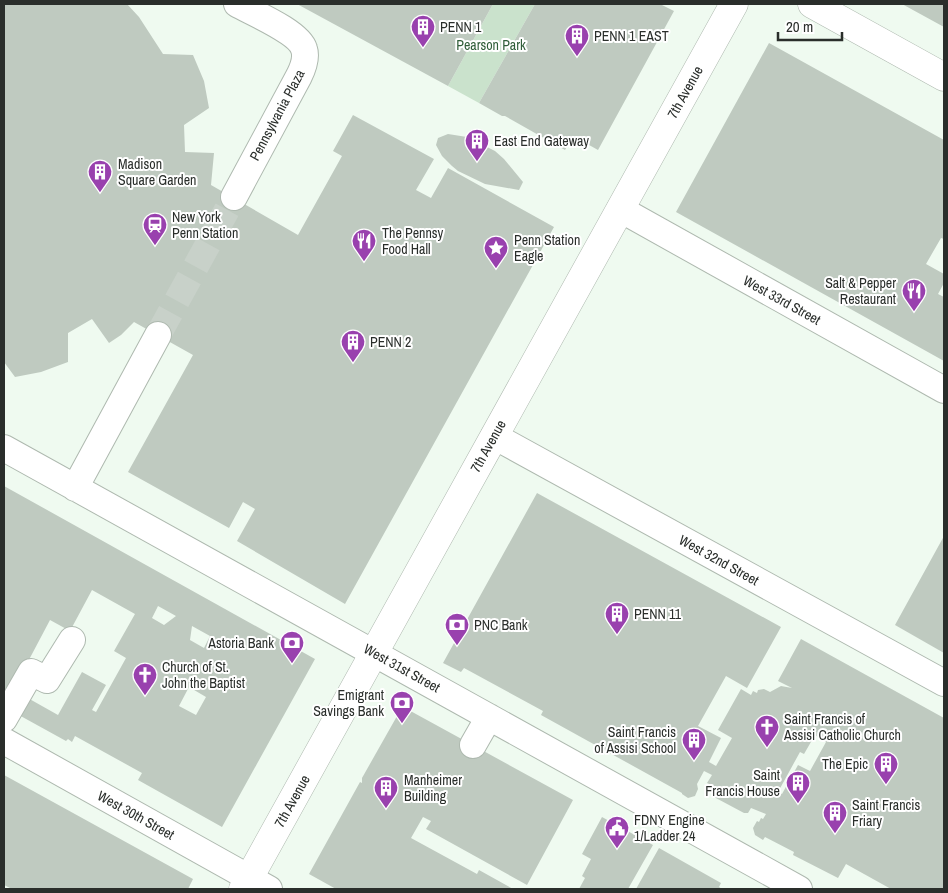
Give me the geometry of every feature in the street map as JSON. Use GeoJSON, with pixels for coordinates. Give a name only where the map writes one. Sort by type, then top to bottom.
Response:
{"type":"FeatureCollection","features":[{"type":"Feature","properties":{"kind":"main road","name":"7th Avenue"},"geometry":{"type":"LineString","coordinates":[[254,886],[373,652],[734,4]]}},
{"type":"Feature","properties":{"kind":"main road"},"geometry":{"type":"LineString","coordinates":[[812,4],[944,77]]}},
{"type":"Feature","properties":{"kind":"street","name":"Pennsylvania Plaza"},"geometry":{"type":"LineString","coordinates":[[234,197],[304,66],[304,49],[300,41],[238,4]]}},
{"type":"Feature","properties":{"kind":"street","name":"West 33rd Street"},"geometry":{"type":"LineString","coordinates":[[620,209],[944,390]]}},
{"type":"Feature","properties":{"kind":"street"},"geometry":{"type":"LineString","coordinates":[[75,488],[158,336]]}},
{"type":"Feature","properties":{"kind":"street","name":"West 32nd Street"},"geometry":{"type":"LineString","coordinates":[[494,436],[944,683]]}},
{"type":"Feature","properties":{"kind":"street","name":"West 31st Street"},"geometry":{"type":"LineString","coordinates":[[4,448],[799,889]]}},
{"type":"Feature","properties":{"kind":"street"},"geometry":{"type":"LineString","coordinates":[[4,719],[31,672],[47,680],[72,640]]}},
{"type":"Feature","properties":{"kind":"street"},"geometry":{"type":"LineString","coordinates":[[473,745],[489,717]]}},
{"type":"Feature","properties":{"kind":"street","name":"West 30th Street"},"geometry":{"type":"LineString","coordinates":[[4,741],[254,886]]}},
{"type":"Feature","properties":{"kind":"green space","name":"Pearson Park"},"geometry":{"type":"Polygon","coordinates":[[[493,4],[535,4],[479,103],[448,86],[493,4]]]}},
{"type":"Feature","properties":{"kind":"building"},"geometry":{"type":"Polygon","coordinates":[[[4,4],[127,4],[139,17],[163,54],[193,55],[204,81],[209,108],[184,125],[185,152],[214,153],[211,185],[298,235],[342,156],[333,151],[353,115],[434,159],[416,190],[431,198],[448,168],[554,227],[345,604],[237,541],[255,509],[243,502],[229,528],[128,472],[193,355],[134,322],[121,335],[109,343],[92,319],[68,333],[68,362],[41,372],[15,377],[4,362],[4,4]]]}},
{"type":"Feature","properties":{"kind":"building","name":"PENN 1"},"geometry":{"type":"Polygon","coordinates":[[[297,4],[493,4],[448,86],[297,4]]]}},
{"type":"Feature","properties":{"kind":"building","name":"PENN 1 EAST"},"geometry":{"type":"Polygon","coordinates":[[[535,4],[660,4],[674,11],[598,150],[573,136],[565,150],[479,103],[535,4]]]}},
{"type":"Feature","properties":{"kind":"building"},"geometry":{"type":"Polygon","coordinates":[[[902,4],[944,4],[944,27],[902,4]]]}},
{"type":"Feature","properties":{"kind":"building"},"geometry":{"type":"Polygon","coordinates":[[[769,43],[944,140],[944,239],[941,238],[926,264],[944,274],[944,283],[938,294],[944,297],[944,361],[676,212],[769,43]]]}},
{"type":"Feature","properties":{"kind":"building","name":"East End Gateway"},"geometry":{"type":"Polygon","coordinates":[[[448,134],[467,137],[495,151],[523,182],[519,190],[485,184],[458,171],[442,156],[436,145],[438,138],[448,134]]]}},
{"type":"Feature","properties":{"kind":"building"},"geometry":{"type":"Polygon","coordinates":[[[4,486],[315,659],[222,827],[138,780],[142,773],[75,736],[72,742],[68,739],[66,741],[17,714],[26,697],[58,715],[82,672],[106,685],[92,710],[96,712],[126,658],[114,651],[135,614],[92,590],[70,631],[50,620],[4,707],[4,486]],[[158,606],[152,618],[164,625],[176,616],[158,606]],[[192,626],[190,640],[204,648],[210,636],[192,626]],[[189,687],[179,706],[196,715],[206,697],[189,687]]]}},
{"type":"Feature","properties":{"kind":"building"},"geometry":{"type":"Polygon","coordinates":[[[537,493],[781,627],[747,688],[726,676],[698,726],[721,738],[709,762],[716,766],[732,738],[718,730],[741,689],[751,695],[753,691],[757,693],[758,690],[764,689],[770,692],[781,686],[792,688],[778,681],[801,639],[944,718],[944,889],[891,889],[846,864],[838,878],[793,855],[794,852],[765,837],[763,840],[755,835],[753,828],[757,821],[759,822],[761,818],[763,819],[766,814],[751,808],[748,813],[744,813],[714,797],[713,792],[716,787],[707,783],[712,775],[704,771],[697,784],[698,789],[695,796],[688,798],[541,715],[543,711],[464,668],[461,672],[443,663],[537,493]],[[815,735],[804,754],[800,752],[778,792],[782,794],[798,765],[810,771],[826,742],[815,735]]]}},
{"type":"Feature","properties":{"kind":"building"},"geometry":{"type":"Polygon","coordinates":[[[944,536],[944,653],[895,625],[944,536]]]}},
{"type":"Feature","properties":{"kind":"building"},"geometry":{"type":"Polygon","coordinates":[[[405,708],[573,800],[527,885],[426,829],[431,821],[423,817],[411,838],[477,874],[479,870],[513,889],[336,889],[309,874],[360,782],[362,783],[362,778],[401,709],[405,708]]]}},
{"type":"Feature","properties":{"kind":"building"},"geometry":{"type":"Polygon","coordinates":[[[4,775],[193,879],[188,889],[12,889],[4,885],[4,775]]]}},
{"type":"Feature","properties":{"kind":"building","name":"FDNY Engine 1/Ladder 24"},"geometry":{"type":"Polygon","coordinates":[[[602,817],[653,845],[628,889],[579,889],[585,878],[582,876],[591,859],[582,854],[602,817]]]}},
{"type":"Feature","properties":{"kind":"building"},"geometry":{"type":"Polygon","coordinates":[[[659,848],[721,883],[719,887],[722,889],[636,889],[659,848]]]}},
{"type":"Feature","properties":{"kind":"tunnel"},"geometry":{"type":"LineString","coordinates":[[158,335],[234,197]]}},
{"type":"Feature","properties":{"kind":"place","name":"PENN 1"},"geometry":{"type":"Point","coordinates":[423,48]}},
{"type":"Feature","properties":{"kind":"place","name":"PENN 1 EAST"},"geometry":{"type":"Point","coordinates":[577,57]}},
{"type":"Feature","properties":{"kind":"place","name":"East End Gateway"},"geometry":{"type":"Point","coordinates":[477,162]}},
{"type":"Feature","properties":{"kind":"place","name":"Madison Square Garden"},"geometry":{"type":"Point","coordinates":[100,193]}},
{"type":"Feature","properties":{"kind":"place","name":"New York Penn Station"},"geometry":{"type":"Point","coordinates":[155,246]}},
{"type":"Feature","properties":{"kind":"place","name":"The Pennsy Food Hall"},"geometry":{"type":"Point","coordinates":[364,262]}},
{"type":"Feature","properties":{"kind":"place","name":"Penn Station Eagle"},"geometry":{"type":"Point","coordinates":[496,269]}},
{"type":"Feature","properties":{"kind":"place","name":"Salt & Pepper Restaurant"},"geometry":{"type":"Point","coordinates":[914,312]}},
{"type":"Feature","properties":{"kind":"place","name":"PENN 2"},"geometry":{"type":"Point","coordinates":[353,363]}},
{"type":"Feature","properties":{"kind":"place","name":"PENN 11"},"geometry":{"type":"Point","coordinates":[617,635]}},
{"type":"Feature","properties":{"kind":"place","name":"PNC Bank"},"geometry":{"type":"Point","coordinates":[457,646]}},
{"type":"Feature","properties":{"kind":"place","name":"Astoria Bank"},"geometry":{"type":"Point","coordinates":[292,664]}},
{"type":"Feature","properties":{"kind":"place","name":"Church of St. John the Baptist"},"geometry":{"type":"Point","coordinates":[145,696]}},
{"type":"Feature","properties":{"kind":"place","name":"Emigrant Savings Bank"},"geometry":{"type":"Point","coordinates":[402,724]}},
{"type":"Feature","properties":{"kind":"place","name":"Saint Francis of Assisi Catholic Church"},"geometry":{"type":"Point","coordinates":[767,748]}},
{"type":"Feature","properties":{"kind":"place","name":"Saint Francis of Assisi School"},"geometry":{"type":"Point","coordinates":[694,761]}},
{"type":"Feature","properties":{"kind":"place","name":"The Epic"},"geometry":{"type":"Point","coordinates":[886,785]}},
{"type":"Feature","properties":{"kind":"place","name":"Saint Francis House"},"geometry":{"type":"Point","coordinates":[798,804]}},
{"type":"Feature","properties":{"kind":"place","name":"Manheimer Building"},"geometry":{"type":"Point","coordinates":[386,809]}},
{"type":"Feature","properties":{"kind":"place","name":"Saint Francis Friary"},"geometry":{"type":"Point","coordinates":[835,834]}},
{"type":"Feature","properties":{"kind":"place","name":"FDNY Engine 1/Ladder 24"},"geometry":{"type":"Point","coordinates":[617,849]}}]}
